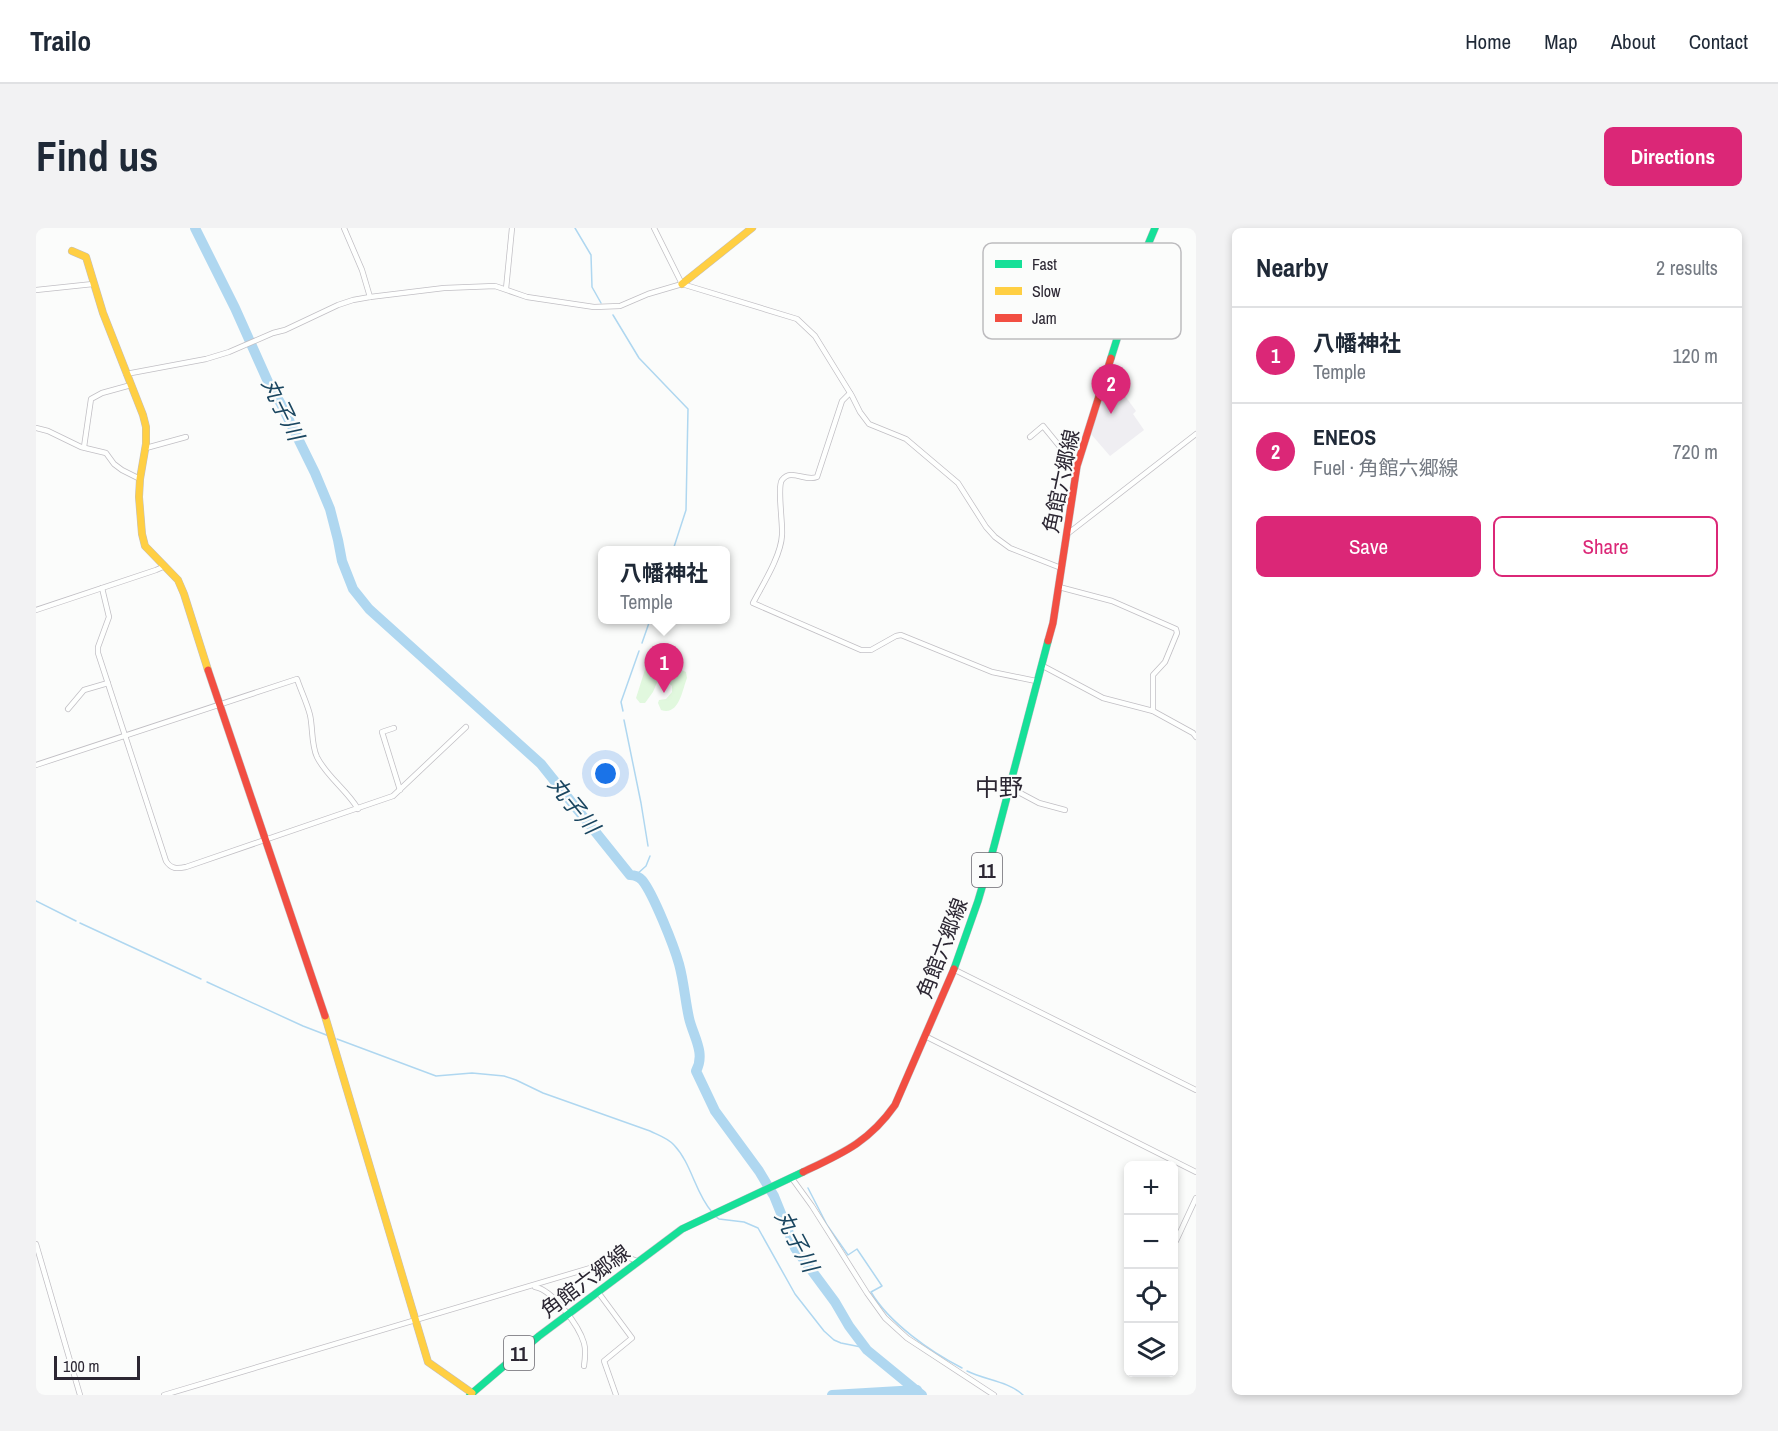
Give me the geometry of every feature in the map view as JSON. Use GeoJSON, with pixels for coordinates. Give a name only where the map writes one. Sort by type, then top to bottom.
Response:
{"type":"FeatureCollection","features":[{"type":"Feature","properties":{"kind":"main road"},"geometry":{"type":"LineString","coordinates":[[682,284],[752,228]]}},
{"type":"Feature","properties":{"kind":"main road","name":"角館六郷線"},"geometry":{"type":"LineString","coordinates":[[1149,243],[1155,228]]}},
{"type":"Feature","properties":{"kind":"main road"},"geometry":{"type":"LineString","coordinates":[[72,251],[86,257],[93,284],[146,427],[146,448],[139,497],[142,534],[146,546],[178,580],[184,594],[334,1043],[429,1362],[471,1394]]}},
{"type":"Feature","properties":{"kind":"main road","name":"角館六郷線"},"geometry":{"type":"LineString","coordinates":[[471,1394],[567,1314],[682,1228],[855,1146],[883,1122],[895,1105],[953,969],[978,901],[1053,623],[1078,463],[1117,339]]}},
{"type":"Feature","properties":{"kind":"street"},"geometry":{"type":"LineString","coordinates":[[344,228],[362,270],[370,297]]}},
{"type":"Feature","properties":{"kind":"street"},"geometry":{"type":"LineString","coordinates":[[506,289],[512,228]]}},
{"type":"Feature","properties":{"kind":"street"},"geometry":{"type":"LineString","coordinates":[[654,228],[682,284]]}},
{"type":"Feature","properties":{"kind":"street"},"geometry":{"type":"LineString","coordinates":[[36,290],[93,284]]}},
{"type":"Feature","properties":{"kind":"street"},"geometry":{"type":"LineString","coordinates":[[126,374],[206,359],[229,352],[285,330],[338,305],[370,297],[495,286],[526,297],[594,307],[620,306],[648,294],[682,284],[797,319],[815,336],[869,424],[906,439],[958,483],[995,537],[1010,548],[1061,568]]}},
{"type":"Feature","properties":{"kind":"street"},"geometry":{"type":"LineString","coordinates":[[84,447],[91,399],[102,393],[131,385]]}},
{"type":"Feature","properties":{"kind":"street"},"geometry":{"type":"LineString","coordinates":[[850,393],[842,401],[817,477],[810,479],[790,474],[782,480],[780,486],[781,544],[753,603],[861,650],[871,650],[901,635],[992,672],[1036,681]]}},
{"type":"Feature","properties":{"kind":"street"},"geometry":{"type":"LineString","coordinates":[[1030,437],[1043,426],[1070,459],[1078,463]]}},
{"type":"Feature","properties":{"kind":"street"},"geometry":{"type":"LineString","coordinates":[[36,428],[48,430],[84,447],[106,453],[114,464],[140,479]]}},
{"type":"Feature","properties":{"kind":"street"},"geometry":{"type":"LineString","coordinates":[[1066,535],[1196,434]]}},
{"type":"Feature","properties":{"kind":"street"},"geometry":{"type":"LineString","coordinates":[[146,448],[186,437]]}},
{"type":"Feature","properties":{"kind":"street"},"geometry":{"type":"LineString","coordinates":[[36,610],[165,566]]}},
{"type":"Feature","properties":{"kind":"street"},"geometry":{"type":"LineString","coordinates":[[1059,586],[1112,601],[1176,629],[1177,633],[1166,662],[1153,675],[1153,711]]}},
{"type":"Feature","properties":{"kind":"street"},"geometry":{"type":"LineString","coordinates":[[102,588],[109,617],[98,647],[166,861],[172,867],[186,867],[393,796],[466,727]]}},
{"type":"Feature","properties":{"kind":"street"},"geometry":{"type":"LineString","coordinates":[[1041,665],[1103,698],[1153,711],[1193,733],[1196,737]]}},
{"type":"Feature","properties":{"kind":"street"},"geometry":{"type":"LineString","coordinates":[[36,765],[297,679],[310,713],[318,760],[358,809]]}},
{"type":"Feature","properties":{"kind":"street"},"geometry":{"type":"LineString","coordinates":[[68,709],[84,690],[108,683]]}},
{"type":"Feature","properties":{"kind":"street"},"geometry":{"type":"LineString","coordinates":[[393,728],[382,732],[400,790]]}},
{"type":"Feature","properties":{"kind":"street"},"geometry":{"type":"LineString","coordinates":[[1009,787],[1039,803],[1065,810]]}},
{"type":"Feature","properties":{"kind":"street"},"geometry":{"type":"LineString","coordinates":[[953,969],[1196,1090]]}},
{"type":"Feature","properties":{"kind":"street"},"geometry":{"type":"LineString","coordinates":[[925,1036],[1196,1172]]}},
{"type":"Feature","properties":{"kind":"street"},"geometry":{"type":"LineString","coordinates":[[791,1177],[885,1318],[907,1338],[994,1395]]}},
{"type":"Feature","properties":{"kind":"street"},"geometry":{"type":"LineString","coordinates":[[1178,1237],[1196,1198]]}},
{"type":"Feature","properties":{"kind":"street"},"geometry":{"type":"LineString","coordinates":[[36,1244],[80,1395]]}},
{"type":"Feature","properties":{"kind":"street"},"geometry":{"type":"LineString","coordinates":[[164,1395],[627,1257],[638,1261]]}},
{"type":"Feature","properties":{"kind":"street"},"geometry":{"type":"LineString","coordinates":[[533,1286],[546,1290],[582,1336],[585,1344],[584,1366]]}},
{"type":"Feature","properties":{"kind":"street"},"geometry":{"type":"LineString","coordinates":[[598,1292],[632,1338],[604,1361],[616,1395]]}},
{"type":"Feature","properties":{"kind":"shaded area"},"geometry":{"type":"Polygon","coordinates":[[[1109,374],[1136,411],[1133,414],[1144,430],[1110,456],[1091,434],[1109,374]]]}},
{"type":"Feature","properties":{"kind":"green space"},"geometry":{"type":"Polygon","coordinates":[[[653,656],[686,672],[687,678],[679,701],[676,706],[667,711],[661,710],[658,703],[672,692],[672,686],[665,680],[658,680],[645,703],[640,703],[636,698],[649,657],[653,656]]]}},
{"type":"Feature","properties":{"kind":"waterway","name":"丸子川"},"geometry":{"type":"LineString","coordinates":[[195,228],[235,308],[269,384],[315,473],[330,509],[342,561],[353,589],[369,609],[541,764],[630,875],[642,880],[647,887],[676,956],[689,1018],[698,1044],[700,1058],[696,1071],[715,1111],[759,1171],[774,1196],[795,1248],[835,1302],[849,1326],[867,1350],[922,1395]]}},
{"type":"Feature","properties":{"kind":"waterway"},"geometry":{"type":"LineString","coordinates":[[575,228],[591,255],[592,287],[601,303]]}},
{"type":"Feature","properties":{"kind":"waterway"},"geometry":{"type":"LineString","coordinates":[[613,315],[639,358],[688,409],[686,510],[674,546]]}},
{"type":"Feature","properties":{"kind":"waterway"},"geometry":{"type":"LineString","coordinates":[[642,643],[649,624]]}},
{"type":"Feature","properties":{"kind":"waterway"},"geometry":{"type":"LineString","coordinates":[[623,711],[621,702],[639,651]]}},
{"type":"Feature","properties":{"kind":"waterway"},"geometry":{"type":"LineString","coordinates":[[624,720],[648,846]]}},
{"type":"Feature","properties":{"kind":"waterway"},"geometry":{"type":"LineString","coordinates":[[636,875],[646,866],[650,856]]}},
{"type":"Feature","properties":{"kind":"waterway"},"geometry":{"type":"LineString","coordinates":[[36,901],[76,921]]}},
{"type":"Feature","properties":{"kind":"waterway"},"geometry":{"type":"LineString","coordinates":[[80,923],[201,979]]}},
{"type":"Feature","properties":{"kind":"waterway"},"geometry":{"type":"LineString","coordinates":[[207,982],[329,1036]]}},
{"type":"Feature","properties":{"kind":"waterway"},"geometry":{"type":"LineString","coordinates":[[337,1039],[436,1076],[472,1073],[504,1076],[543,1093],[660,1135],[672,1143],[680,1153],[701,1196],[712,1212]]}},
{"type":"Feature","properties":{"kind":"waterway"},"geometry":{"type":"LineString","coordinates":[[808,1188],[827,1225],[848,1255],[857,1249],[882,1286],[871,1292],[888,1315],[937,1354],[962,1368]]}},
{"type":"Feature","properties":{"kind":"waterway"},"geometry":{"type":"LineString","coordinates":[[715,1216],[719,1219],[744,1222],[758,1228],[795,1294],[824,1331],[841,1343],[866,1348]]}},
{"type":"Feature","properties":{"kind":"waterway"},"geometry":{"type":"LineString","coordinates":[[967,1371],[1003,1384],[1023,1395]]}},
{"type":"Feature","properties":{"kind":"waterway"},"geometry":{"type":"LineString","coordinates":[[832,1395],[917,1390]]}},
{"type":"Feature","properties":{"kind":"traffic: fast"},"geometry":{"type":"LineString","coordinates":[[1149,243],[1155,228]]}},
{"type":"Feature","properties":{"kind":"traffic: fast"},"geometry":{"type":"LineString","coordinates":[[1111,358],[1117,339]]}},
{"type":"Feature","properties":{"kind":"traffic: fast"},"geometry":{"type":"LineString","coordinates":[[954,969],[993,850],[1048,641]]}},
{"type":"Feature","properties":{"kind":"traffic: fast"},"geometry":{"type":"LineString","coordinates":[[470,1395],[539,1336],[682,1229],[803,1172]]}},
{"type":"Feature","properties":{"kind":"traffic: slow"},"geometry":{"type":"LineString","coordinates":[[682,284],[752,228]]}},
{"type":"Feature","properties":{"kind":"traffic: slow"},"geometry":{"type":"LineString","coordinates":[[72,251],[86,257],[103,313],[146,427],[139,497],[145,546],[178,580],[208,670]]}},
{"type":"Feature","properties":{"kind":"traffic: slow"},"geometry":{"type":"LineString","coordinates":[[325,1016],[428,1362],[472,1393]]}},
{"type":"Feature","properties":{"kind":"traffic: jam"},"geometry":{"type":"LineString","coordinates":[[1048,641],[1053,623],[1077,466],[1111,358]]}},
{"type":"Feature","properties":{"kind":"traffic: jam"},"geometry":{"type":"LineString","coordinates":[[208,670],[325,1016]]}},
{"type":"Feature","properties":{"kind":"traffic: jam"},"geometry":{"type":"LineString","coordinates":[[803,1172],[843,1152],[865,1137],[895,1105],[954,969]]}},
{"type":"Feature","properties":{"kind":"place","name":"ENEOS"},"geometry":{"type":"Point","coordinates":[1111,414]}},
{"type":"Feature","properties":{"kind":"place","name":"八幡神社"},"geometry":{"type":"Point","coordinates":[664,693]}},
{"type":"Feature","properties":{"kind":"district","name":"中野"},"geometry":{"type":"Point","coordinates":[999,787]}}]}
